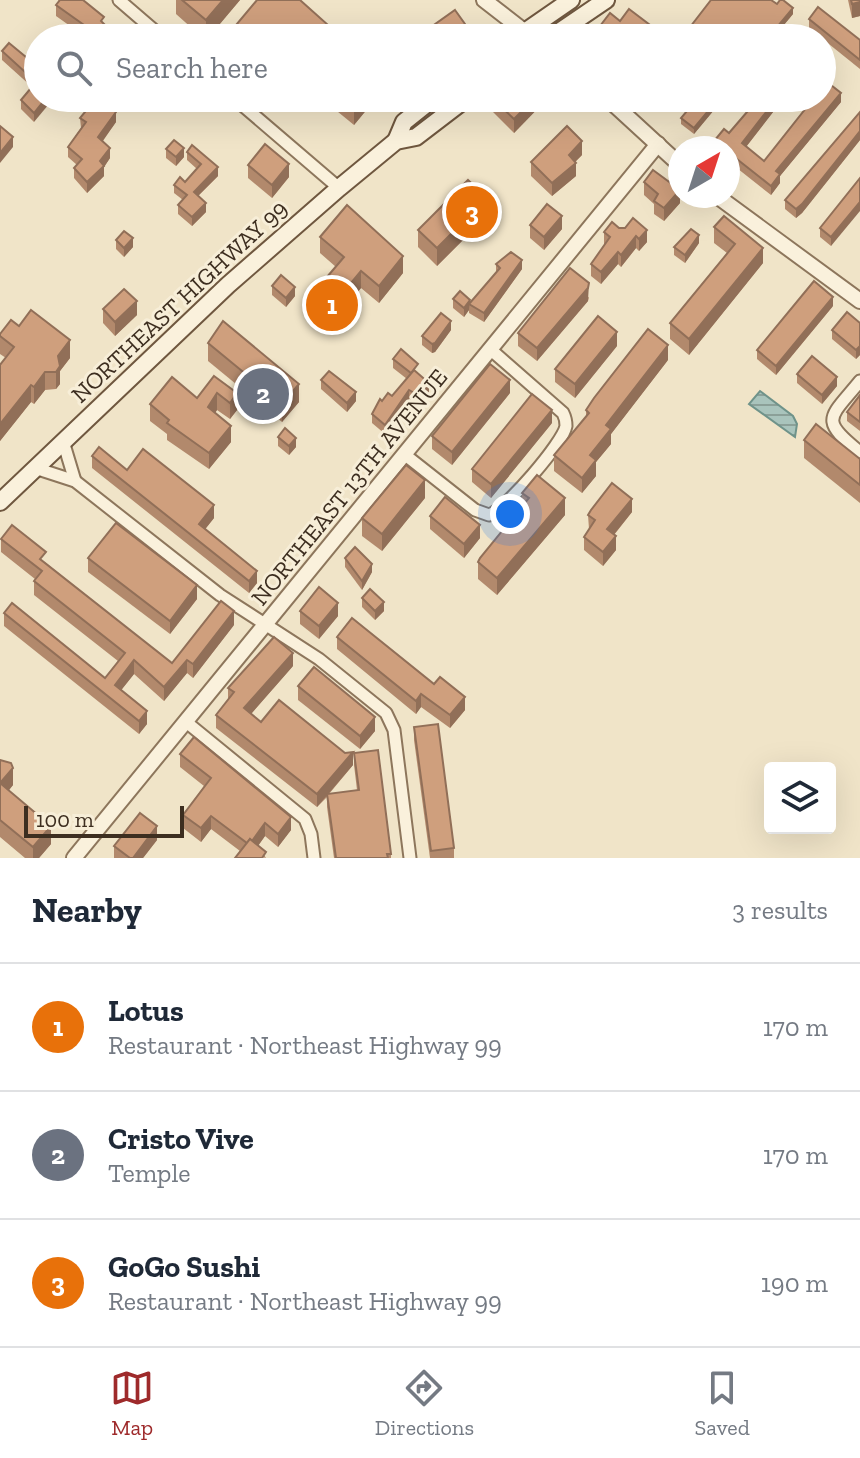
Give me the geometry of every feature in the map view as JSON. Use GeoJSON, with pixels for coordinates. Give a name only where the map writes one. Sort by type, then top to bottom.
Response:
{"type":"FeatureCollection","features":[{"type":"Feature","properties":{"kind":"main road"},"geometry":{"type":"LineString","coordinates":[[540,24],[571,0]]}},
{"type":"Feature","properties":{"kind":"main road"},"geometry":{"type":"LineString","coordinates":[[571,24],[606,0]]}},
{"type":"Feature","properties":{"kind":"main road","name":"NORTHEAST HIGHWAY 99"},"geometry":{"type":"LineString","coordinates":[[0,502],[228,285],[396,141],[404,122],[416,112]]}},
{"type":"Feature","properties":{"kind":"main road","name":"NORTHEAST HIGHWAY 99"},"geometry":{"type":"LineString","coordinates":[[396,141],[416,137],[449,112]]}},
{"type":"Feature","properties":{"kind":"street"},"geometry":{"type":"LineString","coordinates":[[119,0],[147,24]]}},
{"type":"Feature","properties":{"kind":"street"},"geometry":{"type":"LineString","coordinates":[[484,0],[511,24]]}},
{"type":"Feature","properties":{"kind":"street"},"geometry":{"type":"LineString","coordinates":[[250,112],[339,188]]}},
{"type":"Feature","properties":{"kind":"street"},"geometry":{"type":"LineString","coordinates":[[623,112],[668,154]]}},
{"type":"Feature","properties":{"kind":"street","name":"NORTHEAST 13TH AVENUE"},"geometry":{"type":"LineString","coordinates":[[74,858],[658,144]]}},
{"type":"Feature","properties":{"kind":"street"},"geometry":{"type":"LineString","coordinates":[[733,208],[860,301]]}},
{"type":"Feature","properties":{"kind":"street"},"geometry":{"type":"LineString","coordinates":[[404,454],[475,510],[489,515],[503,508],[560,439],[565,418],[555,403],[490,349]]}},
{"type":"Feature","properties":{"kind":"street"},"geometry":{"type":"LineString","coordinates":[[860,382],[834,413],[832,425],[837,434],[860,452]]}},
{"type":"Feature","properties":{"kind":"street"},"geometry":{"type":"LineString","coordinates":[[63,441],[75,481]]}},
{"type":"Feature","properties":{"kind":"street"},"geometry":{"type":"LineString","coordinates":[[35,468],[75,481],[220,595],[319,659],[390,717],[410,858]]}},
{"type":"Feature","properties":{"kind":"street"},"geometry":{"type":"LineString","coordinates":[[185,721],[305,819],[311,834],[314,858]]}},
{"type":"Feature","properties":{"kind":"water"},"geometry":{"type":"Polygon","coordinates":[[[760,391],[793,416],[797,424],[795,437],[749,404],[760,391]]]}},
{"type":"Feature","properties":{"kind":"building"},"geometry":{"type":"Polygon","coordinates":[[[60,0],[83,0],[104,17],[101,21],[104,24],[83,24],[56,5],[60,0]]]}},
{"type":"Feature","properties":{"kind":"building"},"geometry":{"type":"Polygon","coordinates":[[[182,0],[223,0],[206,20],[182,0]]]}},
{"type":"Feature","properties":{"kind":"building"},"geometry":{"type":"Polygon","coordinates":[[[257,0],[300,0],[327,24],[237,24],[257,0]]]}},
{"type":"Feature","properties":{"kind":"building"},"geometry":{"type":"Polygon","coordinates":[[[711,0],[771,0],[777,4],[783,0],[793,8],[780,24],[692,24],[711,0]]]}},
{"type":"Feature","properties":{"kind":"building"},"geometry":{"type":"Polygon","coordinates":[[[818,7],[860,40],[860,60],[836,41],[836,24],[815,24],[809,19],[818,7]]]}},
{"type":"Feature","properties":{"kind":"building"},"geometry":{"type":"Polygon","coordinates":[[[629,9],[649,24],[602,24],[610,13],[620,21],[629,9]]]}},
{"type":"Feature","properties":{"kind":"building"},"geometry":{"type":"Polygon","coordinates":[[[455,10],[465,24],[435,24],[455,10]]]}},
{"type":"Feature","properties":{"kind":"building"},"geometry":{"type":"Polygon","coordinates":[[[9,43],[24,55],[24,71],[2,51],[9,43]]]}},
{"type":"Feature","properties":{"kind":"building"},"geometry":{"type":"Polygon","coordinates":[[[85,112],[116,112],[98,137],[110,148],[100,161],[104,166],[87,182],[74,168],[82,159],[68,147],[86,122],[80,118],[85,112]]]}},
{"type":"Feature","properties":{"kind":"building"},"geometry":{"type":"Polygon","coordinates":[[[507,112],[521,112],[514,119],[507,112]]]}},
{"type":"Feature","properties":{"kind":"building"},"geometry":{"type":"Polygon","coordinates":[[[686,112],[707,112],[694,128],[681,118],[686,112]]]}},
{"type":"Feature","properties":{"kind":"building"},"geometry":{"type":"Polygon","coordinates":[[[747,112],[766,112],[742,143],[764,161],[803,112],[825,112],[776,171],[780,174],[771,186],[740,161],[740,136],[718,136],[724,129],[729,133],[747,112]]]}},
{"type":"Feature","properties":{"kind":"building"},"geometry":{"type":"Polygon","coordinates":[[[860,112],[860,131],[796,209],[785,200],[860,112]]]}},
{"type":"Feature","properties":{"kind":"building"},"geometry":{"type":"Polygon","coordinates":[[[0,126],[13,137],[0,153],[0,126]]]}},
{"type":"Feature","properties":{"kind":"building"},"geometry":{"type":"Polygon","coordinates":[[[567,126],[582,141],[569,155],[576,163],[552,183],[531,162],[567,126]]]}},
{"type":"Feature","properties":{"kind":"building"},"geometry":{"type":"Polygon","coordinates":[[[174,140],[184,148],[176,157],[166,149],[174,140]]]}},
{"type":"Feature","properties":{"kind":"building"},"geometry":{"type":"Polygon","coordinates":[[[265,144],[289,164],[272,185],[248,165],[265,144]]]}},
{"type":"Feature","properties":{"kind":"building"},"geometry":{"type":"Polygon","coordinates":[[[192,145],[218,167],[194,192],[206,203],[192,217],[178,205],[187,195],[174,185],[180,177],[185,182],[201,164],[187,152],[192,145]]]}},
{"type":"Feature","properties":{"kind":"building"},"geometry":{"type":"Polygon","coordinates":[[[653,170],[668,181],[668,204],[664,208],[654,201],[658,194],[644,182],[653,170]]]}},
{"type":"Feature","properties":{"kind":"building"},"geometry":{"type":"Polygon","coordinates":[[[860,178],[860,202],[831,237],[820,228],[860,178]]]}},
{"type":"Feature","properties":{"kind":"building"},"geometry":{"type":"Polygon","coordinates":[[[468,180],[487,198],[437,248],[418,230],[468,180]]]}},
{"type":"Feature","properties":{"kind":"building"},"geometry":{"type":"Polygon","coordinates":[[[547,204],[562,216],[544,237],[530,225],[547,204]]]}},
{"type":"Feature","properties":{"kind":"building"},"geometry":{"type":"Polygon","coordinates":[[[347,205],[403,256],[379,286],[361,271],[327,312],[310,297],[344,257],[320,237],[347,205]]]}},
{"type":"Feature","properties":{"kind":"building"},"geometry":{"type":"Polygon","coordinates":[[[724,216],[763,248],[689,339],[670,323],[735,244],[714,227],[724,216]]]}},
{"type":"Feature","properties":{"kind":"building"},"geometry":{"type":"Polygon","coordinates":[[[633,218],[647,230],[639,239],[636,236],[621,255],[618,252],[601,272],[591,264],[610,237],[604,232],[612,222],[619,228],[625,228],[633,218]]]}},
{"type":"Feature","properties":{"kind":"building"},"geometry":{"type":"Polygon","coordinates":[[[691,229],[699,235],[685,255],[674,247],[691,229]]]}},
{"type":"Feature","properties":{"kind":"building"},"geometry":{"type":"Polygon","coordinates":[[[124,231],[133,238],[124,248],[116,240],[124,231]]]}},
{"type":"Feature","properties":{"kind":"building"},"geometry":{"type":"Polygon","coordinates":[[[511,252],[522,260],[484,313],[469,304],[500,268],[496,264],[511,252]]]}},
{"type":"Feature","properties":{"kind":"building"},"geometry":{"type":"Polygon","coordinates":[[[570,268],[589,283],[588,288],[537,348],[518,333],[570,268]]]}},
{"type":"Feature","properties":{"kind":"building"},"geometry":{"type":"Polygon","coordinates":[[[281,275],[295,287],[286,298],[272,286],[281,275]]]}},
{"type":"Feature","properties":{"kind":"building"},"geometry":{"type":"Polygon","coordinates":[[[814,281],[833,297],[776,366],[757,350],[814,281]]]}},
{"type":"Feature","properties":{"kind":"building"},"geometry":{"type":"Polygon","coordinates":[[[124,289],[137,301],[115,322],[103,309],[124,289]]]}},
{"type":"Feature","properties":{"kind":"building"},"geometry":{"type":"Polygon","coordinates":[[[460,291],[470,300],[464,308],[453,299],[460,291]]]}},
{"type":"Feature","properties":{"kind":"building"},"geometry":{"type":"Polygon","coordinates":[[[31,310],[70,340],[58,356],[60,366],[56,372],[45,372],[34,387],[31,385],[0,424],[0,365],[14,347],[0,334],[11,320],[19,326],[31,310]]]}},
{"type":"Feature","properties":{"kind":"building"},"geometry":{"type":"Polygon","coordinates":[[[847,312],[860,323],[860,346],[856,350],[832,330],[847,312]]]}},
{"type":"Feature","properties":{"kind":"building"},"geometry":{"type":"Polygon","coordinates":[[[441,313],[451,321],[432,344],[422,336],[441,313]]]}},
{"type":"Feature","properties":{"kind":"building"},"geometry":{"type":"Polygon","coordinates":[[[598,316],[617,332],[575,384],[555,369],[598,316]]]}},
{"type":"Feature","properties":{"kind":"building"},"geometry":{"type":"Polygon","coordinates":[[[223,321],[299,384],[282,404],[208,343],[223,321]]]}},
{"type":"Feature","properties":{"kind":"building"},"geometry":{"type":"Polygon","coordinates":[[[648,329],[668,345],[606,425],[611,429],[590,455],[596,460],[582,478],[554,455],[589,413],[586,410],[594,398],[648,329]]]}},
{"type":"Feature","properties":{"kind":"building"},"geometry":{"type":"Polygon","coordinates":[[[401,349],[418,364],[411,373],[393,359],[401,349]]]}},
{"type":"Feature","properties":{"kind":"building"},"geometry":{"type":"Polygon","coordinates":[[[812,356],[837,377],[822,395],[797,374],[812,356]]]}},
{"type":"Feature","properties":{"kind":"building"},"geometry":{"type":"Polygon","coordinates":[[[490,364],[510,380],[452,452],[432,436],[490,364]]]}},
{"type":"Feature","properties":{"kind":"building"},"geometry":{"type":"Polygon","coordinates":[[[414,370],[429,383],[418,395],[409,390],[385,425],[372,414],[380,399],[382,401],[388,393],[392,396],[414,370]]]}},
{"type":"Feature","properties":{"kind":"building"},"geometry":{"type":"Polygon","coordinates":[[[329,371],[356,392],[347,403],[321,380],[329,371]]]}},
{"type":"Feature","properties":{"kind":"building"},"geometry":{"type":"Polygon","coordinates":[[[214,376],[237,393],[230,403],[217,393],[208,407],[231,426],[209,453],[167,423],[169,420],[150,404],[172,377],[197,398],[214,376]]]}},
{"type":"Feature","properties":{"kind":"building"},"geometry":{"type":"Polygon","coordinates":[[[532,394],[552,410],[491,484],[472,469],[532,394]]]}},
{"type":"Feature","properties":{"kind":"building"},"geometry":{"type":"Polygon","coordinates":[[[860,395],[860,422],[847,412],[860,395]]]}},
{"type":"Feature","properties":{"kind":"building"},"geometry":{"type":"Polygon","coordinates":[[[816,424],[860,459],[860,485],[804,440],[816,424]]]}},
{"type":"Feature","properties":{"kind":"building"},"geometry":{"type":"Polygon","coordinates":[[[285,428],[296,438],[289,446],[278,437],[285,428]]]}},
{"type":"Feature","properties":{"kind":"building"},"geometry":{"type":"Polygon","coordinates":[[[99,447],[127,470],[143,449],[214,505],[199,524],[257,571],[249,581],[92,456],[99,447]]]}},
{"type":"Feature","properties":{"kind":"building"},"geometry":{"type":"Polygon","coordinates":[[[406,465],[425,480],[382,534],[362,518],[406,465]]]}},
{"type":"Feature","properties":{"kind":"building"},"geometry":{"type":"Polygon","coordinates":[[[537,475],[565,498],[497,578],[478,562],[529,498],[522,493],[537,475]]]}},
{"type":"Feature","properties":{"kind":"building"},"geometry":{"type":"Polygon","coordinates":[[[612,483],[632,499],[607,529],[616,536],[603,552],[584,537],[595,520],[588,515],[612,483]]]}},
{"type":"Feature","properties":{"kind":"building"},"geometry":{"type":"Polygon","coordinates":[[[445,497],[480,525],[464,544],[430,516],[445,497]]]}},
{"type":"Feature","properties":{"kind":"building"},"geometry":{"type":"Polygon","coordinates":[[[116,523],[197,585],[170,621],[88,558],[116,523]]]}},
{"type":"Feature","properties":{"kind":"building"},"geometry":{"type":"Polygon","coordinates":[[[12,525],[46,552],[40,559],[172,663],[221,601],[234,611],[193,664],[187,660],[164,687],[134,660],[115,685],[147,711],[139,721],[4,613],[12,603],[105,678],[125,653],[34,581],[42,571],[1,539],[12,525]]]}},
{"type":"Feature","properties":{"kind":"building"},"geometry":{"type":"Polygon","coordinates":[[[355,547],[372,564],[362,581],[345,558],[355,547]]]}},
{"type":"Feature","properties":{"kind":"building"},"geometry":{"type":"Polygon","coordinates":[[[319,587],[338,603],[319,626],[300,611],[319,587]]]}},
{"type":"Feature","properties":{"kind":"building"},"geometry":{"type":"Polygon","coordinates":[[[370,589],[384,602],[375,611],[362,598],[370,589]]]}},
{"type":"Feature","properties":{"kind":"building"},"geometry":{"type":"Polygon","coordinates":[[[352,618],[434,684],[440,677],[465,697],[450,715],[421,694],[416,701],[337,637],[352,618]]]}},
{"type":"Feature","properties":{"kind":"building"},"geometry":{"type":"Polygon","coordinates":[[[274,637],[293,653],[244,708],[261,722],[279,700],[345,753],[353,752],[317,794],[216,715],[234,692],[228,688],[274,637]]]}},
{"type":"Feature","properties":{"kind":"building"},"geometry":{"type":"Polygon","coordinates":[[[314,667],[375,717],[360,736],[298,686],[314,667]]]}},
{"type":"Feature","properties":{"kind":"building"},"geometry":{"type":"Polygon","coordinates":[[[438,724],[454,848],[431,851],[414,727],[438,724]]]}},
{"type":"Feature","properties":{"kind":"building"},"geometry":{"type":"Polygon","coordinates":[[[194,737],[291,817],[278,834],[265,823],[247,843],[211,816],[201,828],[183,815],[211,778],[180,754],[194,737]]]}},
{"type":"Feature","properties":{"kind":"building"},"geometry":{"type":"Polygon","coordinates":[[[378,750],[391,854],[387,854],[388,858],[336,858],[327,794],[359,790],[354,753],[378,750]]]}},
{"type":"Feature","properties":{"kind":"building"},"geometry":{"type":"Polygon","coordinates":[[[0,760],[11,763],[13,768],[0,783],[0,760]]]}},
{"type":"Feature","properties":{"kind":"building"},"geometry":{"type":"Polygon","coordinates":[[[0,783],[51,826],[33,847],[0,820],[0,783]]]}},
{"type":"Feature","properties":{"kind":"building"},"geometry":{"type":"Polygon","coordinates":[[[140,813],[157,826],[130,858],[114,846],[140,813]]]}},
{"type":"Feature","properties":{"kind":"building"},"geometry":{"type":"Polygon","coordinates":[[[250,839],[266,852],[262,858],[235,858],[250,839]]]}},
{"type":"Feature","properties":{"kind":"place","name":"GoGo Sushi"},"geometry":{"type":"Point","coordinates":[472,212]}},
{"type":"Feature","properties":{"kind":"place","name":"Lotus"},"geometry":{"type":"Point","coordinates":[332,305]}},
{"type":"Feature","properties":{"kind":"place","name":"Cristo Vive"},"geometry":{"type":"Point","coordinates":[263,394]}}]}
